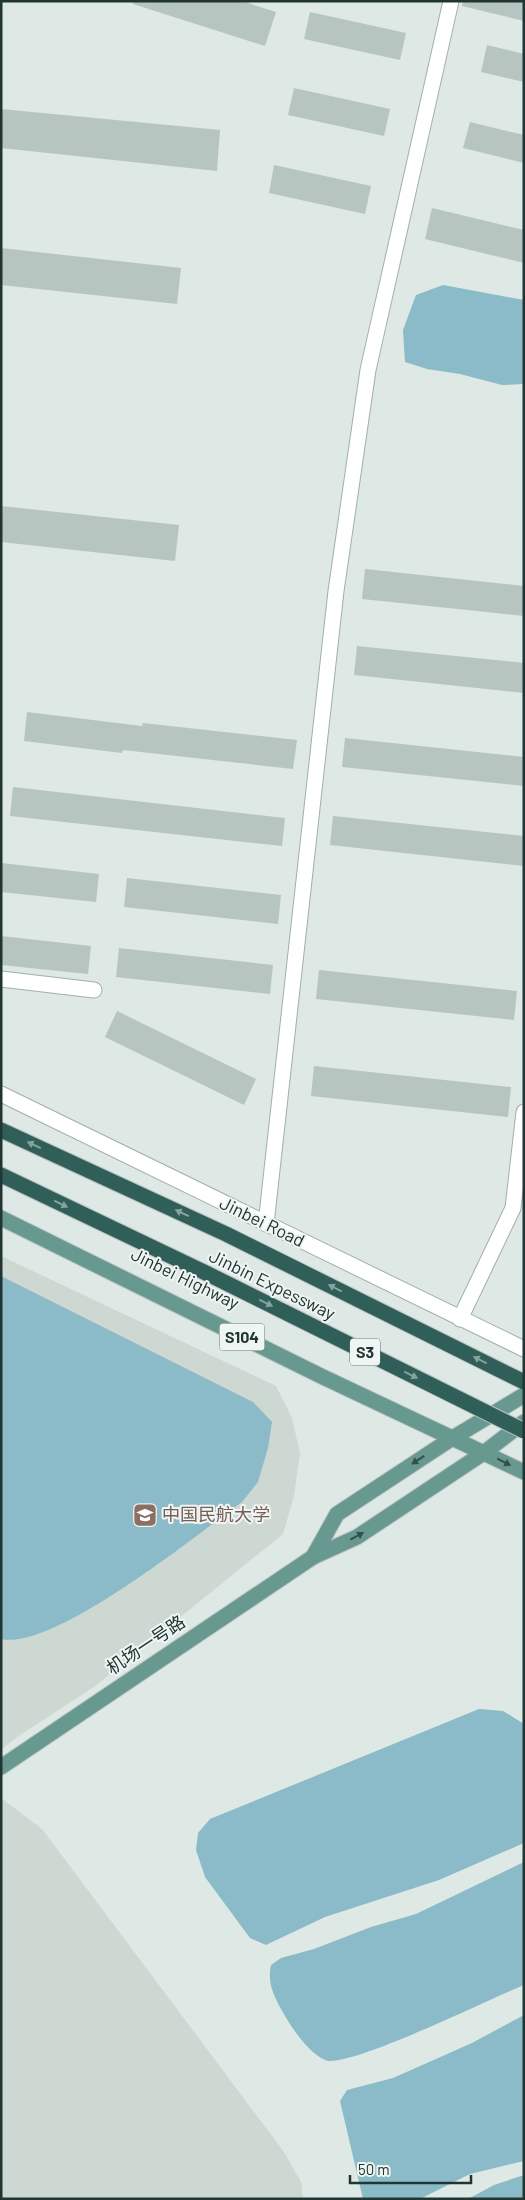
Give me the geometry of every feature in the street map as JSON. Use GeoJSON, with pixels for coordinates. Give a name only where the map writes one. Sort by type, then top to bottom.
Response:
{"type":"FeatureCollection","features":[{"type":"Feature","properties":{"kind":"highway","name":"Jinbin Expessway"},"geometry":{"type":"LineString","coordinates":[[1,1130],[226,1234],[524,1382]]}},
{"type":"Feature","properties":{"kind":"highway","name":"Jinbin Expessway"},"geometry":{"type":"LineString","coordinates":[[1,1175],[206,1273],[524,1431]]}},
{"type":"Feature","properties":{"kind":"main road","name":"Jinbei Highway"},"geometry":{"type":"LineString","coordinates":[[1,1210],[524,1472]]}},
{"type":"Feature","properties":{"kind":"main road","name":"Jinbei Highway"},"geometry":{"type":"LineString","coordinates":[[1,1218],[455,1436]]}},
{"type":"Feature","properties":{"kind":"main road","name":"机场一号路"},"geometry":{"type":"LineString","coordinates":[[313,1557],[337,1514],[455,1436],[524,1395]]}},
{"type":"Feature","properties":{"kind":"main road","name":"机场一号路"},"geometry":{"type":"LineString","coordinates":[[1,1767],[313,1557],[357,1537],[485,1452],[524,1422]]}},
{"type":"Feature","properties":{"kind":"street"},"geometry":{"type":"LineString","coordinates":[[266,1224],[336,591],[368,370],[451,1]]}},
{"type":"Feature","properties":{"kind":"street"},"geometry":{"type":"LineString","coordinates":[[1,979],[94,990]]}},
{"type":"Feature","properties":{"kind":"street","name":"Jinbei Road"},"geometry":{"type":"LineString","coordinates":[[1,1094],[524,1350]]}},
{"type":"Feature","properties":{"kind":"street"},"geometry":{"type":"LineString","coordinates":[[460,1319],[513,1208],[524,1112]]}},
{"type":"Feature","properties":{"kind":"shaded area","name":"中国民航大学"},"geometry":{"type":"Polygon","coordinates":[[[1,1256],[276,1386],[292,1418],[300,1453],[294,1496],[283,1534],[94,1687],[17,1737],[1,1750],[1,1256]]]}},
{"type":"Feature","properties":{"kind":"shaded area"},"geometry":{"type":"Polygon","coordinates":[[[1,1798],[42,1829],[284,2152],[301,2182],[303,2199],[1,2199],[1,1798]]]}},
{"type":"Feature","properties":{"kind":"water"},"geometry":{"type":"Polygon","coordinates":[[[443,285],[524,300],[524,384],[502,385],[460,374],[427,369],[405,362],[403,330],[416,295],[443,285]]]}},
{"type":"Feature","properties":{"kind":"water","name":"中国民航大学"},"geometry":{"type":"Polygon","coordinates":[[[1,1276],[253,1402],[272,1422],[268,1448],[258,1482],[242,1502],[160,1563],[88,1610],[55,1627],[25,1638],[1,1639],[1,1276]]]}},
{"type":"Feature","properties":{"kind":"water"},"geometry":{"type":"Polygon","coordinates":[[[479,1709],[503,1711],[524,1724],[524,1843],[439,1880],[325,1917],[266,1945],[250,1938],[205,1877],[196,1850],[198,1833],[210,1819],[479,1709]]]}},
{"type":"Feature","properties":{"kind":"water"},"geometry":{"type":"Polygon","coordinates":[[[524,1862],[524,1985],[389,2044],[338,2060],[325,2060],[320,2057],[309,2048],[288,2021],[277,2001],[270,1980],[271,1965],[281,1958],[314,1949],[371,1927],[416,1914],[524,1862]]]}},
{"type":"Feature","properties":{"kind":"water"},"geometry":{"type":"Polygon","coordinates":[[[524,2015],[524,2161],[470,2174],[420,2199],[363,2199],[340,2101],[347,2090],[393,2078],[472,2043],[524,2015]]]}},
{"type":"Feature","properties":{"kind":"water"},"geometry":{"type":"Polygon","coordinates":[[[524,2175],[524,2199],[468,2199],[494,2185],[524,2175]]]}},
{"type":"Feature","properties":{"kind":"building"},"geometry":{"type":"Polygon","coordinates":[[[133,1],[242,1],[276,12],[265,46],[133,4],[133,1]]]}},
{"type":"Feature","properties":{"kind":"building"},"geometry":{"type":"Polygon","coordinates":[[[463,1],[524,1],[524,21],[462,6],[463,1]]]}},
{"type":"Feature","properties":{"kind":"building"},"geometry":{"type":"Polygon","coordinates":[[[310,12],[406,33],[400,60],[304,39],[310,12]]]}},
{"type":"Feature","properties":{"kind":"building"},"geometry":{"type":"Polygon","coordinates":[[[487,45],[524,54],[524,82],[481,72],[487,45]]]}},
{"type":"Feature","properties":{"kind":"building"},"geometry":{"type":"Polygon","coordinates":[[[294,88],[390,109],[384,136],[288,115],[294,88]]]}},
{"type":"Feature","properties":{"kind":"building"},"geometry":{"type":"Polygon","coordinates":[[[1,109],[220,130],[217,171],[1,148],[1,109]]]}},
{"type":"Feature","properties":{"kind":"building"},"geometry":{"type":"Polygon","coordinates":[[[470,122],[524,135],[524,163],[463,148],[470,122]]]}},
{"type":"Feature","properties":{"kind":"building"},"geometry":{"type":"Polygon","coordinates":[[[274,165],[371,186],[365,214],[269,193],[274,165]]]}},
{"type":"Feature","properties":{"kind":"building"},"geometry":{"type":"Polygon","coordinates":[[[432,208],[524,230],[524,263],[425,239],[432,208]]]}},
{"type":"Feature","properties":{"kind":"building"},"geometry":{"type":"Polygon","coordinates":[[[1,248],[181,268],[177,304],[1,285],[1,248]]]}},
{"type":"Feature","properties":{"kind":"building"},"geometry":{"type":"Polygon","coordinates":[[[1,506],[179,525],[175,561],[1,542],[1,506]]]}},
{"type":"Feature","properties":{"kind":"building"},"geometry":{"type":"Polygon","coordinates":[[[365,569],[524,586],[524,616],[362,599],[365,569]]]}},
{"type":"Feature","properties":{"kind":"building"},"geometry":{"type":"Polygon","coordinates":[[[357,646],[524,663],[524,693],[354,675],[357,646]]]}},
{"type":"Feature","properties":{"kind":"building"},"geometry":{"type":"Polygon","coordinates":[[[27,712],[142,726],[143,723],[297,740],[293,769],[123,750],[122,753],[24,741],[27,712]]]}},
{"type":"Feature","properties":{"kind":"building"},"geometry":{"type":"Polygon","coordinates":[[[345,738],[524,757],[524,786],[342,767],[345,738]]]}},
{"type":"Feature","properties":{"kind":"building"},"geometry":{"type":"Polygon","coordinates":[[[13,787],[285,818],[282,846],[10,816],[13,787]]]}},
{"type":"Feature","properties":{"kind":"building"},"geometry":{"type":"Polygon","coordinates":[[[333,816],[524,836],[524,866],[330,845],[333,816]]]}},
{"type":"Feature","properties":{"kind":"building"},"geometry":{"type":"Polygon","coordinates":[[[1,863],[99,874],[96,902],[1,892],[1,863]]]}},
{"type":"Feature","properties":{"kind":"building"},"geometry":{"type":"Polygon","coordinates":[[[127,878],[281,895],[278,924],[124,907],[127,878]]]}},
{"type":"Feature","properties":{"kind":"building"},"geometry":{"type":"Polygon","coordinates":[[[1,936],[91,946],[88,974],[1,965],[1,936]]]}},
{"type":"Feature","properties":{"kind":"building"},"geometry":{"type":"Polygon","coordinates":[[[119,948],[273,965],[270,994],[116,977],[119,948]]]}},
{"type":"Feature","properties":{"kind":"building"},"geometry":{"type":"Polygon","coordinates":[[[319,970],[517,991],[514,1020],[316,999],[319,970]]]}},
{"type":"Feature","properties":{"kind":"building"},"geometry":{"type":"Polygon","coordinates":[[[117,1011],[256,1079],[244,1105],[105,1037],[117,1011]]]}},
{"type":"Feature","properties":{"kind":"building"},"geometry":{"type":"Polygon","coordinates":[[[314,1066],[511,1087],[508,1117],[311,1096],[314,1066]]]}},
{"type":"Feature","properties":{"kind":"place","name":"中国民航大学"},"geometry":{"type":"Point","coordinates":[145,1515]}}]}
